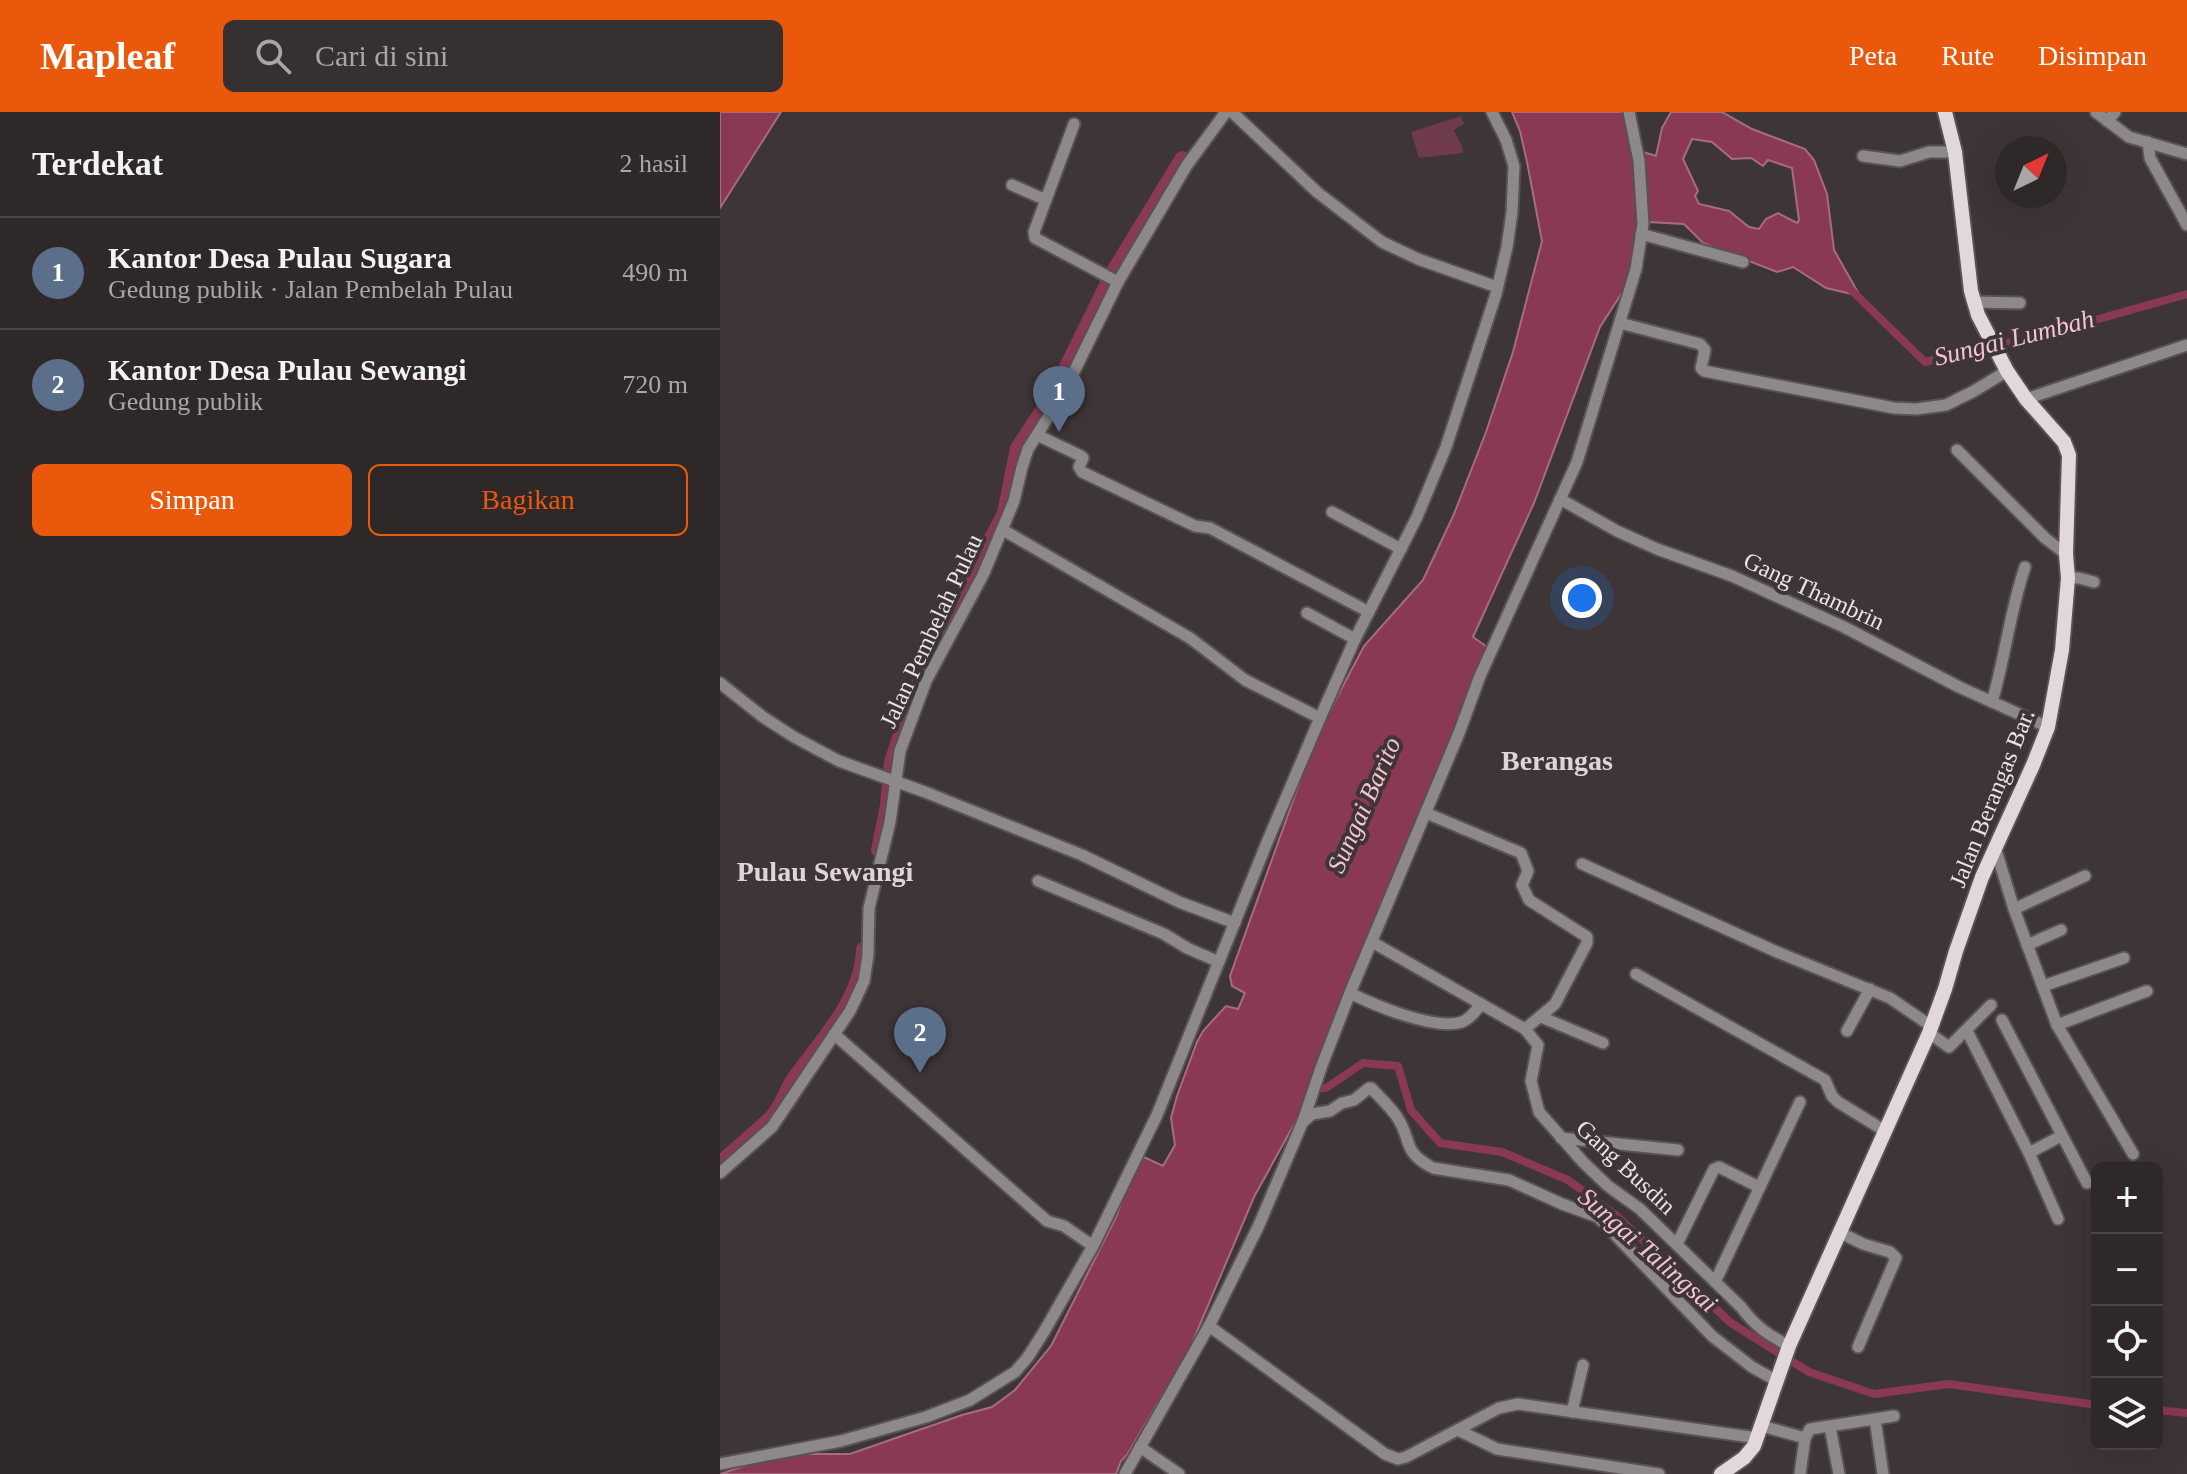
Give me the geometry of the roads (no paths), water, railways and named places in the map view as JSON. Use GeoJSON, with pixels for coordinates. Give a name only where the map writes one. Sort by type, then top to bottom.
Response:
{"type":"FeatureCollection","features":[{"type":"Feature","properties":{"kind":"main road","name":"Jalan Berangas Bar."},"geometry":{"type":"LineString","coordinates":[[1721,1474],[1752,1450],[1788,1349],[1930,1029],[1995,846],[2048,727],[2062,650],[2068,578],[2069,455],[2064,442],[2026,399],[2006,370],[1973,302],[1955,152],[1945,112]]}},
{"type":"Feature","properties":{"kind":"street","name":"Jalan Pembelah Pulau"},"geometry":{"type":"LineString","coordinates":[[720,1173],[772,1127],[850,1011],[864,981],[869,908],[890,822],[890,779],[926,681],[983,575],[1014,501],[1024,460],[1065,390],[1112,279],[1187,165],[1229,112]]}},
{"type":"Feature","properties":{"kind":"street"},"geometry":{"type":"LineString","coordinates":[[1229,112],[1317,192],[1382,242],[1418,259],[1497,287]]}},
{"type":"Feature","properties":{"kind":"street"},"geometry":{"type":"LineString","coordinates":[[720,1464],[841,1441],[926,1417],[970,1400],[1004,1381],[1028,1357],[1093,1246],[1157,1115],[1320,718],[1446,447],[1497,287],[1512,212],[1514,166],[1506,140],[1492,112]]}},
{"type":"Feature","properties":{"kind":"street"},"geometry":{"type":"LineString","coordinates":[[1125,1474],[1209,1326],[1259,1225],[1480,676],[1577,462],[1636,269],[1642,229],[1639,161],[1629,112]]}},
{"type":"Feature","properties":{"kind":"street"},"geometry":{"type":"LineString","coordinates":[[2096,112],[2111,117],[2129,137],[2187,154]]}},
{"type":"Feature","properties":{"kind":"street"},"geometry":{"type":"LineString","coordinates":[[1074,124],[1034,232],[1035,238],[1112,279]]}},
{"type":"Feature","properties":{"kind":"street"},"geometry":{"type":"LineString","coordinates":[[2148,142],[2148,154],[2187,225]]}},
{"type":"Feature","properties":{"kind":"street"},"geometry":{"type":"LineString","coordinates":[[1863,156],[1900,161],[1929,152],[1955,152]]}},
{"type":"Feature","properties":{"kind":"street"},"geometry":{"type":"LineString","coordinates":[[1012,185],[1046,200]]}},
{"type":"Feature","properties":{"kind":"street"},"geometry":{"type":"LineString","coordinates":[[1642,229],[1743,262]]}},
{"type":"Feature","properties":{"kind":"street"},"geometry":{"type":"LineString","coordinates":[[1973,302],[2020,303]]}},
{"type":"Feature","properties":{"kind":"street"},"geometry":{"type":"LineString","coordinates":[[1620,323],[1700,344],[1705,350],[1701,368],[1704,371],[1894,408],[1946,405],[2006,370]]}},
{"type":"Feature","properties":{"kind":"street"},"geometry":{"type":"LineString","coordinates":[[2026,399],[2187,345]]}},
{"type":"Feature","properties":{"kind":"street"},"geometry":{"type":"LineString","coordinates":[[1037,435],[1081,456],[1079,467],[1082,472],[1195,526],[1210,528],[1369,612]]}},
{"type":"Feature","properties":{"kind":"street"},"geometry":{"type":"LineString","coordinates":[[1957,450],[2045,538],[2066,554]]}},
{"type":"Feature","properties":{"kind":"street","name":"Gang Thambrin"},"geometry":{"type":"LineString","coordinates":[[1560,499],[1617,531],[1732,576],[2048,727]]}},
{"type":"Feature","properties":{"kind":"street"},"geometry":{"type":"LineString","coordinates":[[1332,512],[1401,549]]}},
{"type":"Feature","properties":{"kind":"street"},"geometry":{"type":"LineString","coordinates":[[1003,530],[1190,638],[1245,680],[1320,718]]}},
{"type":"Feature","properties":{"kind":"street"},"geometry":{"type":"LineString","coordinates":[[1992,702],[2025,567]]}},
{"type":"Feature","properties":{"kind":"street"},"geometry":{"type":"LineString","coordinates":[[2068,578],[2094,582]]}},
{"type":"Feature","properties":{"kind":"street"},"geometry":{"type":"LineString","coordinates":[[1307,613],[1355,639]]}},
{"type":"Feature","properties":{"kind":"street"},"geometry":{"type":"LineString","coordinates":[[720,683],[763,717],[839,761],[1082,855],[1179,902],[1235,923]]}},
{"type":"Feature","properties":{"kind":"street"},"geometry":{"type":"LineString","coordinates":[[1372,942],[1525,1029],[1555,1004],[1587,943],[1587,937],[1529,900],[1522,885],[1528,871],[1521,853],[1426,813]]}},
{"type":"Feature","properties":{"kind":"street"},"geometry":{"type":"LineString","coordinates":[[1995,846],[2014,909],[2057,1025],[2133,1154]]}},
{"type":"Feature","properties":{"kind":"street"},"geometry":{"type":"LineString","coordinates":[[1582,864],[1777,952],[1890,998],[1949,1047],[1991,1005]]}},
{"type":"Feature","properties":{"kind":"street"},"geometry":{"type":"LineString","coordinates":[[2014,909],[2085,876]]}},
{"type":"Feature","properties":{"kind":"street"},"geometry":{"type":"LineString","coordinates":[[1038,881],[1164,934],[1219,962]]}},
{"type":"Feature","properties":{"kind":"street"},"geometry":{"type":"LineString","coordinates":[[2027,945],[2061,930]]}},
{"type":"Feature","properties":{"kind":"street"},"geometry":{"type":"LineString","coordinates":[[2043,986],[2124,958]]}},
{"type":"Feature","properties":{"kind":"street"},"geometry":{"type":"LineString","coordinates":[[1636,974],[1821,1078],[1827,1082],[1838,1102],[1885,1131]]}},
{"type":"Feature","properties":{"kind":"street"},"geometry":{"type":"LineString","coordinates":[[1847,1031],[1870,989]]}},
{"type":"Feature","properties":{"kind":"street"},"geometry":{"type":"LineString","coordinates":[[2057,1025],[2147,991]]}},
{"type":"Feature","properties":{"kind":"street"},"geometry":{"type":"LineString","coordinates":[[1350,993],[1406,1017],[1444,1023],[1466,1020],[1481,1004]]}},
{"type":"Feature","properties":{"kind":"street"},"geometry":{"type":"LineString","coordinates":[[1541,1017],[1603,1043]]}},
{"type":"Feature","properties":{"kind":"street"},"geometry":{"type":"LineString","coordinates":[[2002,1020],[2087,1183]]}},
{"type":"Feature","properties":{"kind":"street","name":"Gang Busdin"},"geometry":{"type":"LineString","coordinates":[[1525,1029],[1538,1045],[1531,1081],[1539,1112],[1608,1186],[1640,1209],[1741,1307],[1755,1325],[1788,1349]]}},
{"type":"Feature","properties":{"kind":"street"},"geometry":{"type":"LineString","coordinates":[[1967,1031],[2029,1153],[2058,1219]]}},
{"type":"Feature","properties":{"kind":"street"},"geometry":{"type":"LineString","coordinates":[[834,1034],[1047,1221],[1064,1226],[1093,1246]]}},
{"type":"Feature","properties":{"kind":"street"},"geometry":{"type":"LineString","coordinates":[[1304,1119],[1354,1100],[1371,1088],[1399,1120],[1410,1151],[1423,1163],[1433,1168],[1509,1180],[1598,1217],[1712,1336],[1752,1367],[1778,1377]]}},
{"type":"Feature","properties":{"kind":"street"},"geometry":{"type":"LineString","coordinates":[[1715,1282],[1800,1102]]}},
{"type":"Feature","properties":{"kind":"street"},"geometry":{"type":"LineString","coordinates":[[2029,1153],[2061,1136]]}},
{"type":"Feature","properties":{"kind":"street"},"geometry":{"type":"LineString","coordinates":[[1561,1138],[1678,1150]]}},
{"type":"Feature","properties":{"kind":"street"},"geometry":{"type":"LineString","coordinates":[[1677,1244],[1714,1169],[1719,1167],[1759,1187]]}},
{"type":"Feature","properties":{"kind":"street"},"geometry":{"type":"LineString","coordinates":[[1839,1232],[1863,1244],[1890,1252],[1896,1258],[1858,1347]]}},
{"type":"Feature","properties":{"kind":"street"},"geometry":{"type":"LineString","coordinates":[[1209,1326],[1390,1457],[1398,1459],[1509,1404],[1805,1438]]}},
{"type":"Feature","properties":{"kind":"street"},"geometry":{"type":"LineString","coordinates":[[1572,1412],[1583,1365]]}},
{"type":"Feature","properties":{"kind":"street"},"geometry":{"type":"LineString","coordinates":[[1800,1474],[1805,1438],[1810,1429],[1894,1416]]}},
{"type":"Feature","properties":{"kind":"street"},"geometry":{"type":"LineString","coordinates":[[1875,1419],[1883,1474]]}},
{"type":"Feature","properties":{"kind":"street"},"geometry":{"type":"LineString","coordinates":[[1830,1427],[1839,1474]]}},
{"type":"Feature","properties":{"kind":"street"},"geometry":{"type":"LineString","coordinates":[[1458,1430],[1497,1449],[1659,1474]]}},
{"type":"Feature","properties":{"kind":"street"},"geometry":{"type":"LineString","coordinates":[[1140,1447],[1179,1474]]}},
{"type":"Feature","properties":{"kind":"water"},"geometry":{"type":"Polygon","coordinates":[[[720,112],[781,112],[720,208],[720,112]]]}},
{"type":"Feature","properties":{"kind":"water","name":"Sungai Barito"},"geometry":{"type":"Polygon","coordinates":[[[1512,112],[1626,112],[1633,149],[1656,156],[1662,128],[1671,112],[1722,112],[1752,129],[1805,149],[1814,160],[1827,194],[1834,250],[1860,296],[1826,288],[1793,267],[1777,272],[1703,243],[1684,224],[1648,222],[1638,230],[1627,285],[1600,327],[1534,503],[1473,637],[1490,649],[1433,781],[1419,824],[1409,837],[1303,1108],[1254,1197],[1190,1348],[1116,1474],[720,1474],[780,1454],[850,1454],[992,1407],[1015,1390],[1051,1346],[1144,1157],[1163,1166],[1175,1145],[1171,1118],[1197,1042],[1226,1006],[1238,1009],[1245,993],[1232,986],[1230,976],[1316,737],[1364,646],[1423,580],[1454,514],[1486,432],[1513,352],[1542,241],[1520,131],[1512,112]],[[1692,139],[1683,159],[1698,191],[1695,196],[1699,204],[1729,211],[1749,227],[1759,229],[1766,219],[1778,213],[1797,223],[1792,168],[1768,160],[1763,166],[1751,158],[1732,159],[1712,142],[1692,139]]]}},
{"type":"Feature","properties":{"kind":"waterway"},"geometry":{"type":"LineString","coordinates":[[878,850],[891,762],[912,698],[929,657],[1004,513],[1017,448],[1052,395],[1113,271],[1182,158]]}},
{"type":"Feature","properties":{"kind":"waterway","name":"Sungai Lumbah"},"geometry":{"type":"LineString","coordinates":[[1848,287],[1925,362],[2038,336],[2187,294]]}},
{"type":"Feature","properties":{"kind":"waterway"},"geometry":{"type":"LineString","coordinates":[[720,1163],[774,1113],[793,1079],[838,1018],[855,985],[863,949]]}},
{"type":"Feature","properties":{"kind":"waterway","name":"Sungai Talingsai"},"geometry":{"type":"LineString","coordinates":[[1311,1089],[1326,1088],[1363,1063],[1398,1066],[1411,1110],[1440,1143],[1502,1152],[1568,1180],[1618,1217],[1731,1323],[1809,1372],[1874,1394],[1949,1384],[2091,1404]]}},
{"type":"Feature","properties":{"kind":"waterway","name":"Sungai Talingsai"},"geometry":{"type":"LineString","coordinates":[[2163,1411],[2187,1413]]}},
{"type":"Feature","properties":{"kind":"place","name":"Kantor Desa Pulau Sugara"},"geometry":{"type":"Point","coordinates":[1059,432]}},
{"type":"Feature","properties":{"kind":"place","name":"Kantor Desa Pulau Sewangi"},"geometry":{"type":"Point","coordinates":[920,1073]}},
{"type":"Feature","properties":{"kind":"district","name":"Berangas"},"geometry":{"type":"Point","coordinates":[1557,760]}},
{"type":"Feature","properties":{"kind":"district","name":"Pulau Sewangi"},"geometry":{"type":"Point","coordinates":[825,871]}}]}
